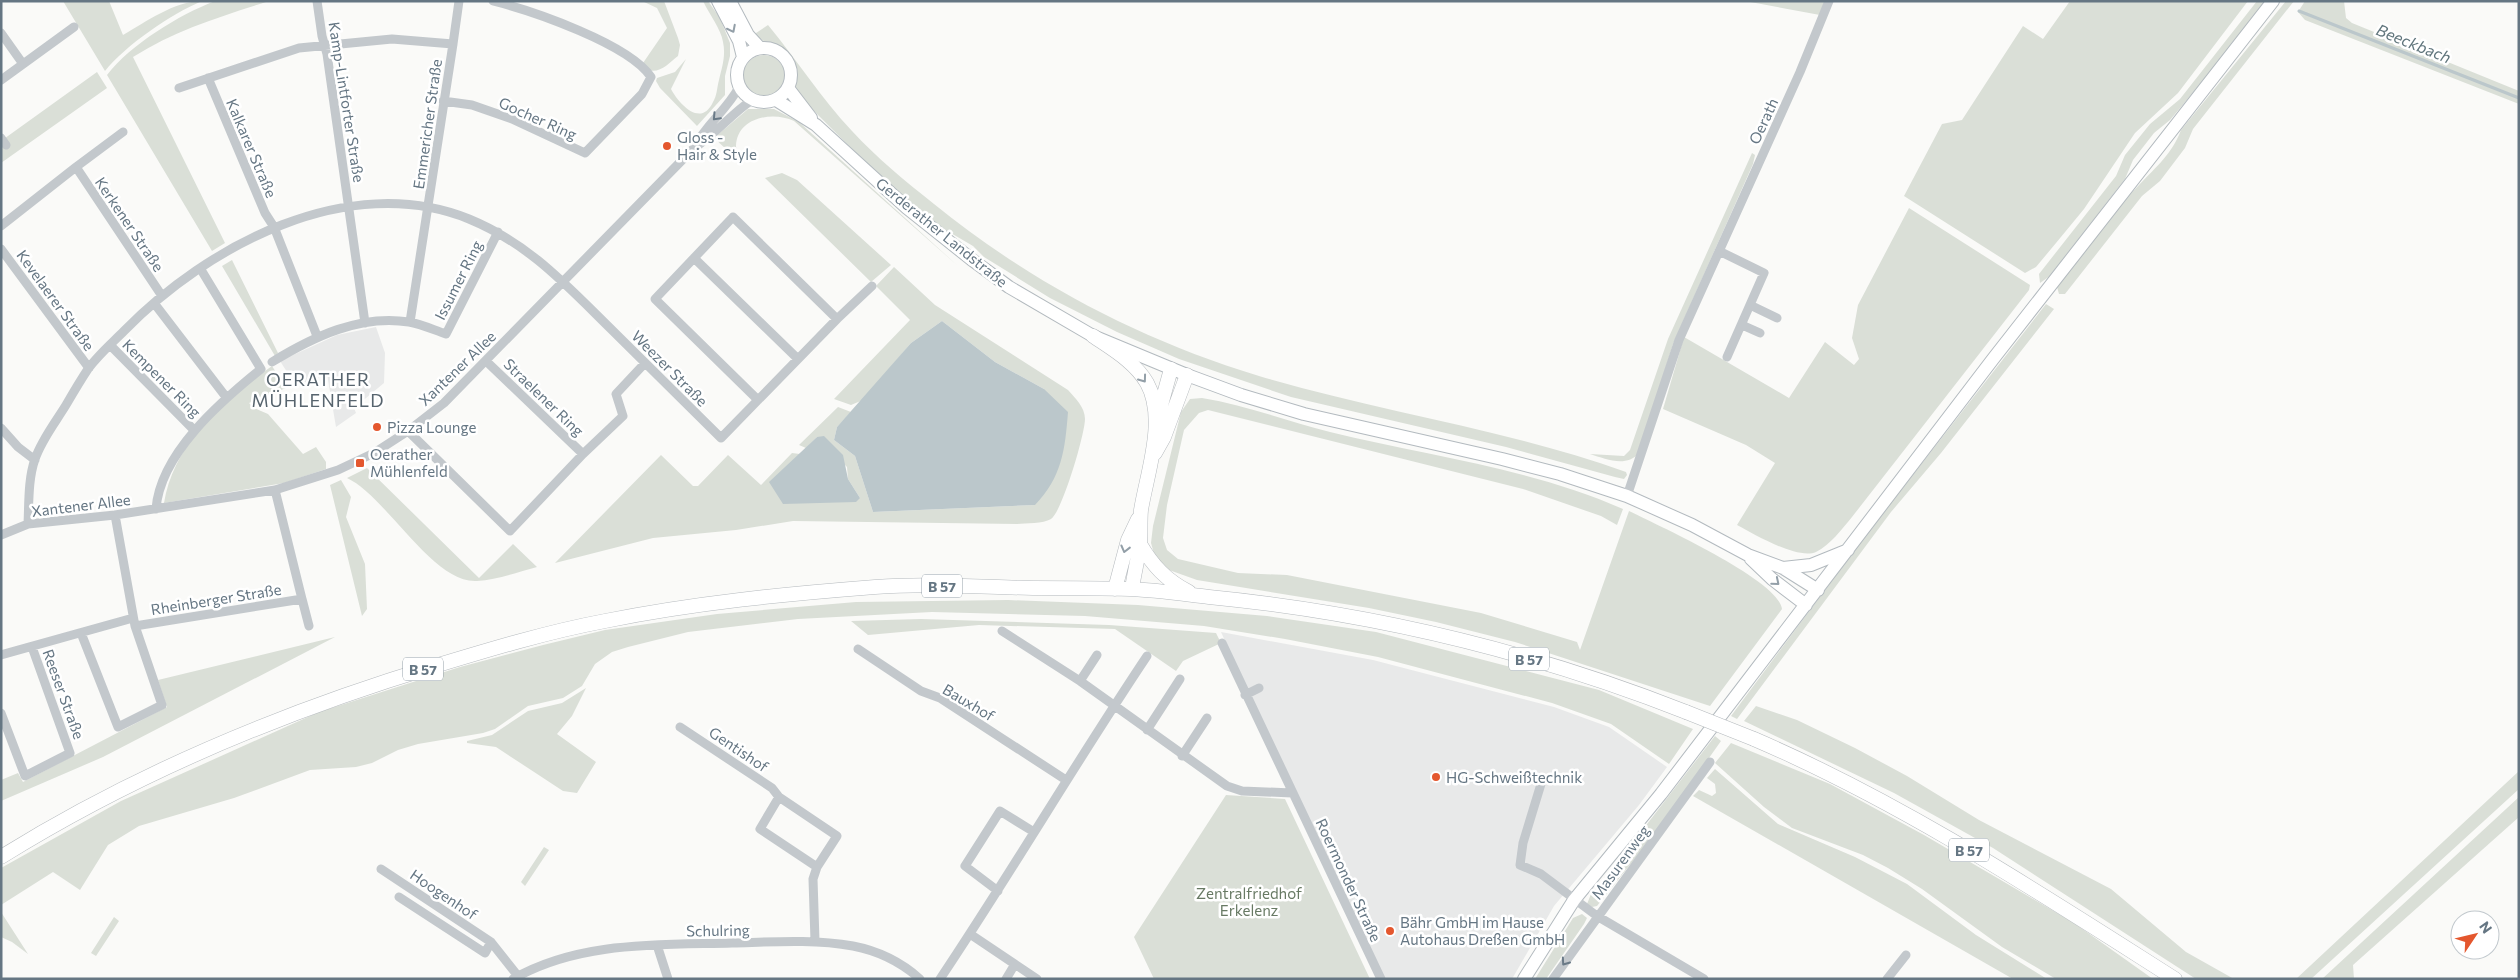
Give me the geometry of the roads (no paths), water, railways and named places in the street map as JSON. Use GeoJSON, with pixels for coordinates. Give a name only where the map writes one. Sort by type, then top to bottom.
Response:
{"type":"FeatureCollection","features":[{"type":"Feature","properties":{"kind":"main road"},"geometry":{"type":"LineString","coordinates":[[718,1],[739,41],[743,57],[737,71],[739,87],[752,100],[760,102],[776,100],[788,88],[791,80],[789,63],[777,51],[760,48],[748,35],[730,1]]}},
{"type":"Feature","properties":{"kind":"main road"},"geometry":{"type":"LineString","coordinates":[[1524,979],[1574,900],[1661,794],[1999,352],[2273,1]]}},
{"type":"Feature","properties":{"kind":"main road"},"geometry":{"type":"LineString","coordinates":[[743,57],[760,48]]}},
{"type":"Feature","properties":{"kind":"main road","name":"Gerderather Landstraße"},"geometry":{"type":"LineString","coordinates":[[788,88],[816,125]]}},
{"type":"Feature","properties":{"kind":"main road","name":"Gerderather Landstraße"},"geometry":{"type":"LineString","coordinates":[[776,100],[816,125],[907,208],[971,259],[1009,287],[1093,336],[1171,369],[1241,395],[1304,414],[1502,459],[1560,474],[1627,496],[1692,525],[1748,555]]}},
{"type":"Feature","properties":{"kind":"main road"},"geometry":{"type":"LineString","coordinates":[[1093,336],[1126,359],[1146,382],[1154,405],[1153,456],[1141,511],[1140,544],[1132,589]]}},
{"type":"Feature","properties":{"kind":"main road"},"geometry":{"type":"LineString","coordinates":[[1155,427],[1171,369]]}},
{"type":"Feature","properties":{"kind":"main road"},"geometry":{"type":"LineString","coordinates":[[1153,456],[1164,437],[1187,375]]}},
{"type":"Feature","properties":{"kind":"main road"},"geometry":{"type":"LineString","coordinates":[[1115,589],[1128,540],[1141,511]]}},
{"type":"Feature","properties":{"kind":"main road","name":"B 57"},"geometry":{"type":"LineString","coordinates":[[1140,544],[1150,562],[1160,574],[1196,596]]}},
{"type":"Feature","properties":{"kind":"main road"},"geometry":{"type":"LineString","coordinates":[[1783,568],[1811,565],[1850,549]]}},
{"type":"Feature","properties":{"kind":"main road"},"geometry":{"type":"LineString","coordinates":[[1748,555],[1783,568],[1818,590]]}},
{"type":"Feature","properties":{"kind":"main road"},"geometry":{"type":"LineString","coordinates":[[1748,555],[1772,579],[1806,605]]}},
{"type":"Feature","properties":{"kind":"main road","name":"B 57"},"geometry":{"type":"LineString","coordinates":[[1,857],[46,829],[172,764],[248,732],[319,703],[514,642],[604,621],[714,602],[878,587],[936,585],[1132,589],[1262,602],[1368,619],[1475,644],[1578,674],[1686,712],[1754,739],[1860,788],[1988,861],[2175,979]]}},
{"type":"Feature","properties":{"kind":"street","name":"Kamp-Lintforter Straße"},"geometry":{"type":"LineString","coordinates":[[317,1],[348,208]]}},
{"type":"Feature","properties":{"kind":"street","name":"Emmericher Straße"},"geometry":{"type":"LineString","coordinates":[[429,208],[442,101],[459,1]]}},
{"type":"Feature","properties":{"kind":"street","name":"Gocher Ring"},"geometry":{"type":"LineString","coordinates":[[442,101],[472,105],[512,119],[585,152],[642,94],[651,77],[644,67],[593,37],[533,11],[494,1]]}},
{"type":"Feature","properties":{"kind":"street","name":"Oerath"},"geometry":{"type":"LineString","coordinates":[[1627,496],[1679,340],[1800,72],[1829,1]]}},
{"type":"Feature","properties":{"kind":"street"},"geometry":{"type":"LineString","coordinates":[[1,80],[74,28]]}},
{"type":"Feature","properties":{"kind":"street"},"geometry":{"type":"LineString","coordinates":[[1,33],[23,64]]}},
{"type":"Feature","properties":{"kind":"street","name":"Emmericher Straße"},"geometry":{"type":"LineString","coordinates":[[325,45],[392,39],[453,44]]}},
{"type":"Feature","properties":{"kind":"street"},"geometry":{"type":"LineString","coordinates":[[179,88],[299,48],[325,45]]}},
{"type":"Feature","properties":{"kind":"street","name":"Kalkarer Straße"},"geometry":{"type":"LineString","coordinates":[[208,78],[265,213],[274,227]]}},
{"type":"Feature","properties":{"kind":"street","name":"Xantener Allee"},"geometry":{"type":"LineString","coordinates":[[694,148],[702,132],[732,100],[739,87]]}},
{"type":"Feature","properties":{"kind":"street","name":"Xantener Allee"},"geometry":{"type":"LineString","coordinates":[[1,534],[28,524],[48,524],[115,515],[275,490],[338,470],[374,452],[408,431],[444,403],[694,148],[709,139],[740,108],[752,100]]}},
{"type":"Feature","properties":{"kind":"street"},"geometry":{"type":"LineString","coordinates":[[1,226],[123,132]]}},
{"type":"Feature","properties":{"kind":"street","name":"Kerkener Straße"},"geometry":{"type":"LineString","coordinates":[[76,167],[162,296]]}},
{"type":"Feature","properties":{"kind":"street","name":"Weezer Straße"},"geometry":{"type":"LineString","coordinates":[[28,524],[30,490],[35,460],[45,436],[89,368],[154,303],[200,268],[274,227],[316,213],[387,204],[429,208],[466,218],[498,232],[532,254],[563,282],[721,438],[837,319],[872,286]]}},
{"type":"Feature","properties":{"kind":"street"},"geometry":{"type":"LineString","coordinates":[[348,208],[365,322]]}},
{"type":"Feature","properties":{"kind":"street","name":"Issumer Ring"},"geometry":{"type":"LineString","coordinates":[[410,322],[429,208]]}},
{"type":"Feature","properties":{"kind":"street"},"geometry":{"type":"LineString","coordinates":[[758,400],[655,299],[733,217],[837,319]]}},
{"type":"Feature","properties":{"kind":"street"},"geometry":{"type":"LineString","coordinates":[[274,227],[317,336]]}},
{"type":"Feature","properties":{"kind":"street","name":"Issumer Ring"},"geometry":{"type":"LineString","coordinates":[[272,362],[317,336],[365,322],[410,322],[446,334],[498,232]]}},
{"type":"Feature","properties":{"kind":"street","name":"Kevelaerer Straße"},"geometry":{"type":"LineString","coordinates":[[1,248],[89,368]]}},
{"type":"Feature","properties":{"kind":"street"},"geometry":{"type":"LineString","coordinates":[[1719,251],[1764,273],[1727,357]]}},
{"type":"Feature","properties":{"kind":"street"},"geometry":{"type":"LineString","coordinates":[[694,258],[798,359]]}},
{"type":"Feature","properties":{"kind":"street","name":"Kempener Ring"},"geometry":{"type":"LineString","coordinates":[[156,509],[157,492],[166,472],[194,430],[226,397],[261,369],[200,268]]}},
{"type":"Feature","properties":{"kind":"street"},"geometry":{"type":"LineString","coordinates":[[154,303],[226,397]]}},
{"type":"Feature","properties":{"kind":"street"},"geometry":{"type":"LineString","coordinates":[[1750,305],[1777,318]]}},
{"type":"Feature","properties":{"kind":"street"},"geometry":{"type":"LineString","coordinates":[[1742,325],[1760,334]]}},
{"type":"Feature","properties":{"kind":"street","name":"Kempener Ring"},"geometry":{"type":"LineString","coordinates":[[110,346],[194,430]]}},
{"type":"Feature","properties":{"kind":"street","name":"Straelener Ring"},"geometry":{"type":"LineString","coordinates":[[486,361],[584,454]]}},
{"type":"Feature","properties":{"kind":"street","name":"Straelener Ring"},"geometry":{"type":"LineString","coordinates":[[408,431],[510,531],[622,416],[616,394],[645,363]]}},
{"type":"Feature","properties":{"kind":"street"},"geometry":{"type":"LineString","coordinates":[[1,428],[18,447],[35,460]]}},
{"type":"Feature","properties":{"kind":"street","name":"Rheinberger Straße"},"geometry":{"type":"LineString","coordinates":[[275,490],[309,626]]}},
{"type":"Feature","properties":{"kind":"street"},"geometry":{"type":"LineString","coordinates":[[81,632],[118,728],[162,705],[134,622],[115,515]]}},
{"type":"Feature","properties":{"kind":"street","name":"Rheinberger Straße"},"geometry":{"type":"LineString","coordinates":[[134,622],[302,599]]}},
{"type":"Feature","properties":{"kind":"street","name":"Reeser Straße"},"geometry":{"type":"LineString","coordinates":[[1,655],[81,632],[134,622]]}},
{"type":"Feature","properties":{"kind":"street"},"geometry":{"type":"LineString","coordinates":[[1002,631],[1080,681],[1113,707],[1227,786],[1242,791],[1292,793]]}},
{"type":"Feature","properties":{"kind":"street","name":"Roermonder Straße"},"geometry":{"type":"LineString","coordinates":[[1222,642],[1381,979]]}},
{"type":"Feature","properties":{"kind":"street","name":"Reeser Straße"},"geometry":{"type":"LineString","coordinates":[[1,713],[25,776],[70,752],[32,647]]}},
{"type":"Feature","properties":{"kind":"street","name":"Bauxhof"},"geometry":{"type":"LineString","coordinates":[[858,648],[921,691],[940,698],[1066,780]]}},
{"type":"Feature","properties":{"kind":"street"},"geometry":{"type":"LineString","coordinates":[[1080,681],[1097,655]]}},
{"type":"Feature","properties":{"kind":"street"},"geometry":{"type":"LineString","coordinates":[[940,979],[1147,656]]}},
{"type":"Feature","properties":{"kind":"street"},"geometry":{"type":"LineString","coordinates":[[1147,730],[1180,679]]}},
{"type":"Feature","properties":{"kind":"street"},"geometry":{"type":"LineString","coordinates":[[1246,694],[1260,688]]}},
{"type":"Feature","properties":{"kind":"street"},"geometry":{"type":"LineString","coordinates":[[1182,756],[1207,718]]}},
{"type":"Feature","properties":{"kind":"street","name":"Gentishof"},"geometry":{"type":"LineString","coordinates":[[680,727],[772,788],[780,797],[837,836],[817,867],[812,890],[815,941]]}},
{"type":"Feature","properties":{"kind":"street","name":"Masurenweg"},"geometry":{"type":"LineString","coordinates":[[1553,979],[1710,762]]}},
{"type":"Feature","properties":{"kind":"street"},"geometry":{"type":"LineString","coordinates":[[1541,784],[1523,843],[1520,865],[1541,874],[1597,916],[1704,979]]}},
{"type":"Feature","properties":{"kind":"street"},"geometry":{"type":"LineString","coordinates":[[780,797],[760,829],[817,867]]}},
{"type":"Feature","properties":{"kind":"street"},"geometry":{"type":"LineString","coordinates":[[998,891],[965,866],[1000,811],[1034,832]]}},
{"type":"Feature","properties":{"kind":"street","name":"Hoogenhof"},"geometry":{"type":"LineString","coordinates":[[381,869],[491,942],[516,977]]}},
{"type":"Feature","properties":{"kind":"street","name":"Hoogenhof"},"geometry":{"type":"LineString","coordinates":[[399,898],[485,953],[491,942]]}},
{"type":"Feature","properties":{"kind":"street"},"geometry":{"type":"LineString","coordinates":[[970,934],[1037,979]]}},
{"type":"Feature","properties":{"kind":"street","name":"Schulring"},"geometry":{"type":"LineString","coordinates":[[516,977],[574,954],[596,950],[657,945],[815,941],[854,946],[896,960],[920,979]]}},
{"type":"Feature","properties":{"kind":"street"},"geometry":{"type":"LineString","coordinates":[[657,945],[668,979]]}},
{"type":"Feature","properties":{"kind":"street"},"geometry":{"type":"LineString","coordinates":[[1887,979],[1906,955]]}},
{"type":"Feature","properties":{"kind":"street"},"geometry":{"type":"LineString","coordinates":[[1006,979],[1015,964]]}},
{"type":"Feature","properties":{"kind":"waterway","name":"Beeckbach"},"geometry":{"type":"LineString","coordinates":[[2299,11],[2519,98]]}},
{"type":"Feature","properties":{"kind":"place","name":"Gloss - Hair & Style"},"geometry":{"type":"Point","coordinates":[667,146]}},
{"type":"Feature","properties":{"kind":"place","name":"Pizza Lounge"},"geometry":{"type":"Point","coordinates":[377,427]}},
{"type":"Feature","properties":{"kind":"place","name":"Oerather Mühlenfeld"},"geometry":{"type":"Point","coordinates":[360,463]}},
{"type":"Feature","properties":{"kind":"place","name":"HG-Schweißtechnik"},"geometry":{"type":"Point","coordinates":[1436,777]}},
{"type":"Feature","properties":{"kind":"place","name":"Bähr GmbH im Hause Autohaus Dreßen GmbH"},"geometry":{"type":"Point","coordinates":[1390,931]}},
{"type":"Feature","properties":{"kind":"district","name":"OERATHER MÜHLENFELD"},"geometry":{"type":"Point","coordinates":[318,389]}},
{"type":"Feature","properties":{"kind":"park label","name":"Zentralfriedhof Erkelenz"},"geometry":{"type":"Point","coordinates":[1249,902]}}]}
